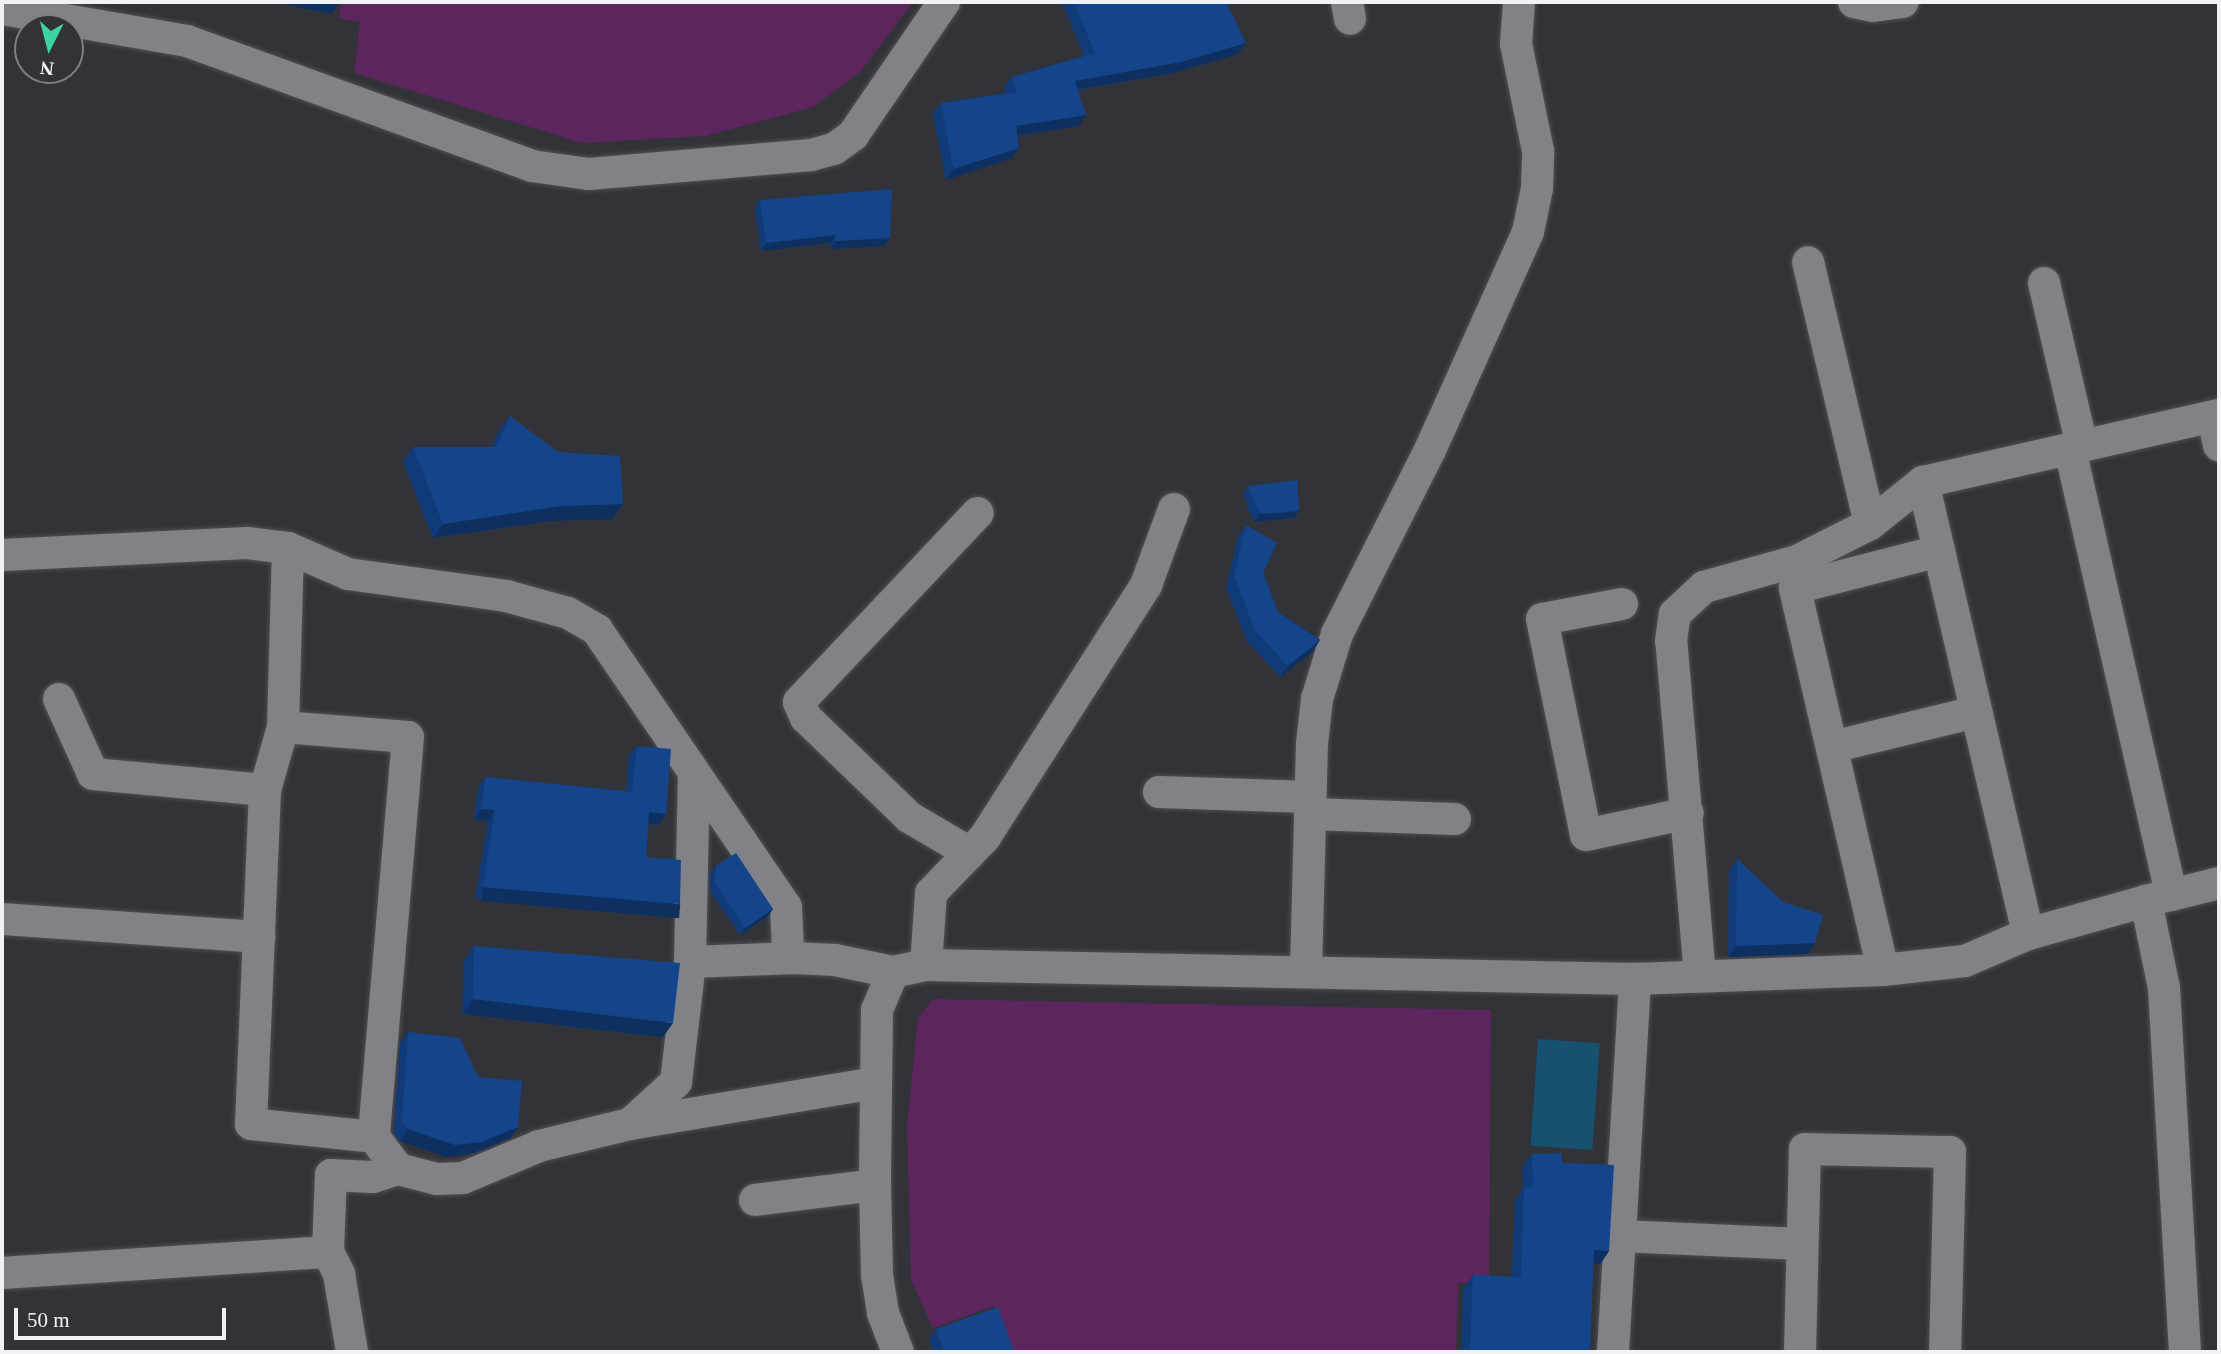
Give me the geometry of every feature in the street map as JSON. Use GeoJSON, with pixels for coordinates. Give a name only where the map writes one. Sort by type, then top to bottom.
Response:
{"type":"FeatureCollection","features":[{"type":"Feature","properties":{"kind":"street"},"geometry":{"type":"LineString","coordinates":[[2,9],[187,41],[532,166],[589,174],[811,155],[834,149],[853,135],[944,2]]}},
{"type":"Feature","properties":{"kind":"street"},"geometry":{"type":"LineString","coordinates":[[1306,971],[1310,805],[1317,699],[1337,634],[1430,450],[1528,232],[1537,188],[1538,151],[1516,44],[1520,2]]}},
{"type":"Feature","properties":{"kind":"street"},"geometry":{"type":"LineString","coordinates":[[1854,2],[1873,6],[1903,2]]}},
{"type":"Feature","properties":{"kind":"street"},"geometry":{"type":"LineString","coordinates":[[1808,262],[1870,524]]}},
{"type":"Feature","properties":{"kind":"street"},"geometry":{"type":"LineString","coordinates":[[2045,283],[2158,898],[2185,1352]]}},
{"type":"Feature","properties":{"kind":"street"},"geometry":{"type":"LineString","coordinates":[[1700,976],[1671,640],[1675,614],[1704,587],[1797,561],[1870,524],[1923,482],[2076,448],[2217,425]]}},
{"type":"Feature","properties":{"kind":"street"},"geometry":{"type":"LineString","coordinates":[[1923,482],[2028,934]]}},
{"type":"Feature","properties":{"kind":"street"},"geometry":{"type":"LineString","coordinates":[[926,965],[931,893],[985,838],[1146,585],[1174,509]]}},
{"type":"Feature","properties":{"kind":"street"},"geometry":{"type":"LineString","coordinates":[[970,853],[909,817],[806,718],[799,702],[978,513]]}},
{"type":"Feature","properties":{"kind":"street"},"geometry":{"type":"LineString","coordinates":[[2,555],[247,542],[288,548],[348,575],[506,596],[568,613],[597,630],[694,777],[786,907],[788,950],[795,958]]}},
{"type":"Feature","properties":{"kind":"street"},"geometry":{"type":"LineString","coordinates":[[288,548],[283,727],[265,790],[250,1124],[374,1137]]}},
{"type":"Feature","properties":{"kind":"street"},"geometry":{"type":"LineString","coordinates":[[1883,970],[1795,588],[1939,551]]}},
{"type":"Feature","properties":{"kind":"street"},"geometry":{"type":"LineString","coordinates":[[1622,604],[1542,619],[1586,835],[1688,813]]}},
{"type":"Feature","properties":{"kind":"street"},"geometry":{"type":"LineString","coordinates":[[59,699],[93,774],[265,790]]}},
{"type":"Feature","properties":{"kind":"street"},"geometry":{"type":"LineString","coordinates":[[1832,747],[1976,712]]}},
{"type":"Feature","properties":{"kind":"street"},"geometry":{"type":"LineString","coordinates":[[283,727],[408,737],[374,1137],[398,1169]]}},
{"type":"Feature","properties":{"kind":"street"},"geometry":{"type":"LineString","coordinates":[[631,1124],[676,1082],[690,962],[694,777]]}},
{"type":"Feature","properties":{"kind":"street"},"geometry":{"type":"LineString","coordinates":[[1159,792],[1455,820]]}},
{"type":"Feature","properties":{"kind":"street"},"geometry":{"type":"LineString","coordinates":[[690,962],[795,958],[835,960],[893,972],[926,965],[1635,979],[1883,970],[1965,961],[2028,934],[2219,883]]}},
{"type":"Feature","properties":{"kind":"street"},"geometry":{"type":"LineString","coordinates":[[2,919],[259,937]]}},
{"type":"Feature","properties":{"kind":"street"},"geometry":{"type":"LineString","coordinates":[[893,972],[877,1010],[874,1083],[875,1185],[877,1275],[883,1313],[898,1352]]}},
{"type":"Feature","properties":{"kind":"street"},"geometry":{"type":"LineString","coordinates":[[1613,1352],[1635,979]]}},
{"type":"Feature","properties":{"kind":"street"},"geometry":{"type":"LineString","coordinates":[[352,1352],[338,1274],[328,1252],[331,1175],[373,1177],[398,1169],[437,1179],[463,1178],[540,1146],[631,1124],[874,1083]]}},
{"type":"Feature","properties":{"kind":"street"},"geometry":{"type":"LineString","coordinates":[[1800,1352],[1805,1149],[1950,1152],[1945,1352]]}},
{"type":"Feature","properties":{"kind":"street"},"geometry":{"type":"LineString","coordinates":[[755,1199],[875,1185]]}},
{"type":"Feature","properties":{"kind":"street"},"geometry":{"type":"LineString","coordinates":[[1619,1236],[1802,1244]]}},
{"type":"Feature","properties":{"kind":"street"},"geometry":{"type":"LineString","coordinates":[[2,1273],[328,1252]]}},
{"type":"Feature","properties":{"kind":"shaded area"},"geometry":{"type":"Polygon","coordinates":[[[341,2],[913,2],[861,71],[813,107],[705,136],[582,143],[354,73],[360,22],[339,18],[341,2]]]}},
{"type":"Feature","properties":{"kind":"shaded area"},"geometry":{"type":"Polygon","coordinates":[[[933,999],[1491,1010],[1489,1283],[1458,1283],[1456,1352],[1012,1352],[994,1306],[933,1328],[911,1280],[907,1127],[918,1018],[933,999]]]}},
{"type":"Feature","properties":{"kind":"water"},"geometry":{"type":"Polygon","coordinates":[[[1538,1039],[1600,1043],[1592,1150],[1531,1146],[1538,1039]]]}},
{"type":"Feature","properties":{"kind":"building"},"geometry":{"type":"Polygon","coordinates":[[[1074,2],[1226,2],[1246,43],[1181,62],[1075,81],[1086,115],[1016,126],[1019,148],[953,169],[941,103],[1017,92],[1012,77],[1095,53],[1074,2]]]}},
{"type":"Feature","properties":{"kind":"building"},"geometry":{"type":"Polygon","coordinates":[[[892,189],[890,238],[835,241],[836,235],[766,243],[760,200],[892,189]]]}},
{"type":"Feature","properties":{"kind":"building"},"geometry":{"type":"Polygon","coordinates":[[[510,416],[558,452],[620,456],[623,504],[560,506],[443,524],[413,447],[496,447],[510,416]]]}},
{"type":"Feature","properties":{"kind":"building"},"geometry":{"type":"Polygon","coordinates":[[[1297,480],[1299,511],[1260,514],[1248,486],[1297,480]]]}},
{"type":"Feature","properties":{"kind":"building"},"geometry":{"type":"Polygon","coordinates":[[[1246,525],[1277,543],[1263,573],[1278,612],[1320,640],[1288,666],[1255,630],[1234,576],[1246,525]]]}},
{"type":"Feature","properties":{"kind":"building"},"geometry":{"type":"Polygon","coordinates":[[[637,746],[671,749],[666,814],[649,812],[646,857],[681,860],[680,904],[483,887],[495,810],[482,809],[485,777],[632,792],[637,746]]]}},
{"type":"Feature","properties":{"kind":"building"},"geometry":{"type":"Polygon","coordinates":[[[736,853],[773,909],[745,928],[715,883],[716,866],[736,853]]]}},
{"type":"Feature","properties":{"kind":"building"},"geometry":{"type":"Polygon","coordinates":[[[1737,859],[1783,902],[1823,915],[1815,943],[1736,946],[1737,859]]]}},
{"type":"Feature","properties":{"kind":"building"},"geometry":{"type":"Polygon","coordinates":[[[474,946],[680,963],[673,1023],[473,999],[474,946]]]}},
{"type":"Feature","properties":{"kind":"building"},"geometry":{"type":"Polygon","coordinates":[[[408,1032],[460,1038],[478,1077],[522,1081],[518,1127],[482,1142],[455,1145],[408,1129],[402,1121],[408,1032]]]}},
{"type":"Feature","properties":{"kind":"building"},"geometry":{"type":"Polygon","coordinates":[[[1562,1153],[1562,1163],[1614,1165],[1609,1251],[1594,1250],[1590,1352],[1470,1352],[1473,1275],[1521,1277],[1524,1187],[1533,1187],[1532,1154],[1562,1153]]]}},
{"type":"Feature","properties":{"kind":"building"},"geometry":{"type":"Polygon","coordinates":[[[998,1307],[1014,1352],[945,1352],[936,1329],[998,1307]]]}}]}
